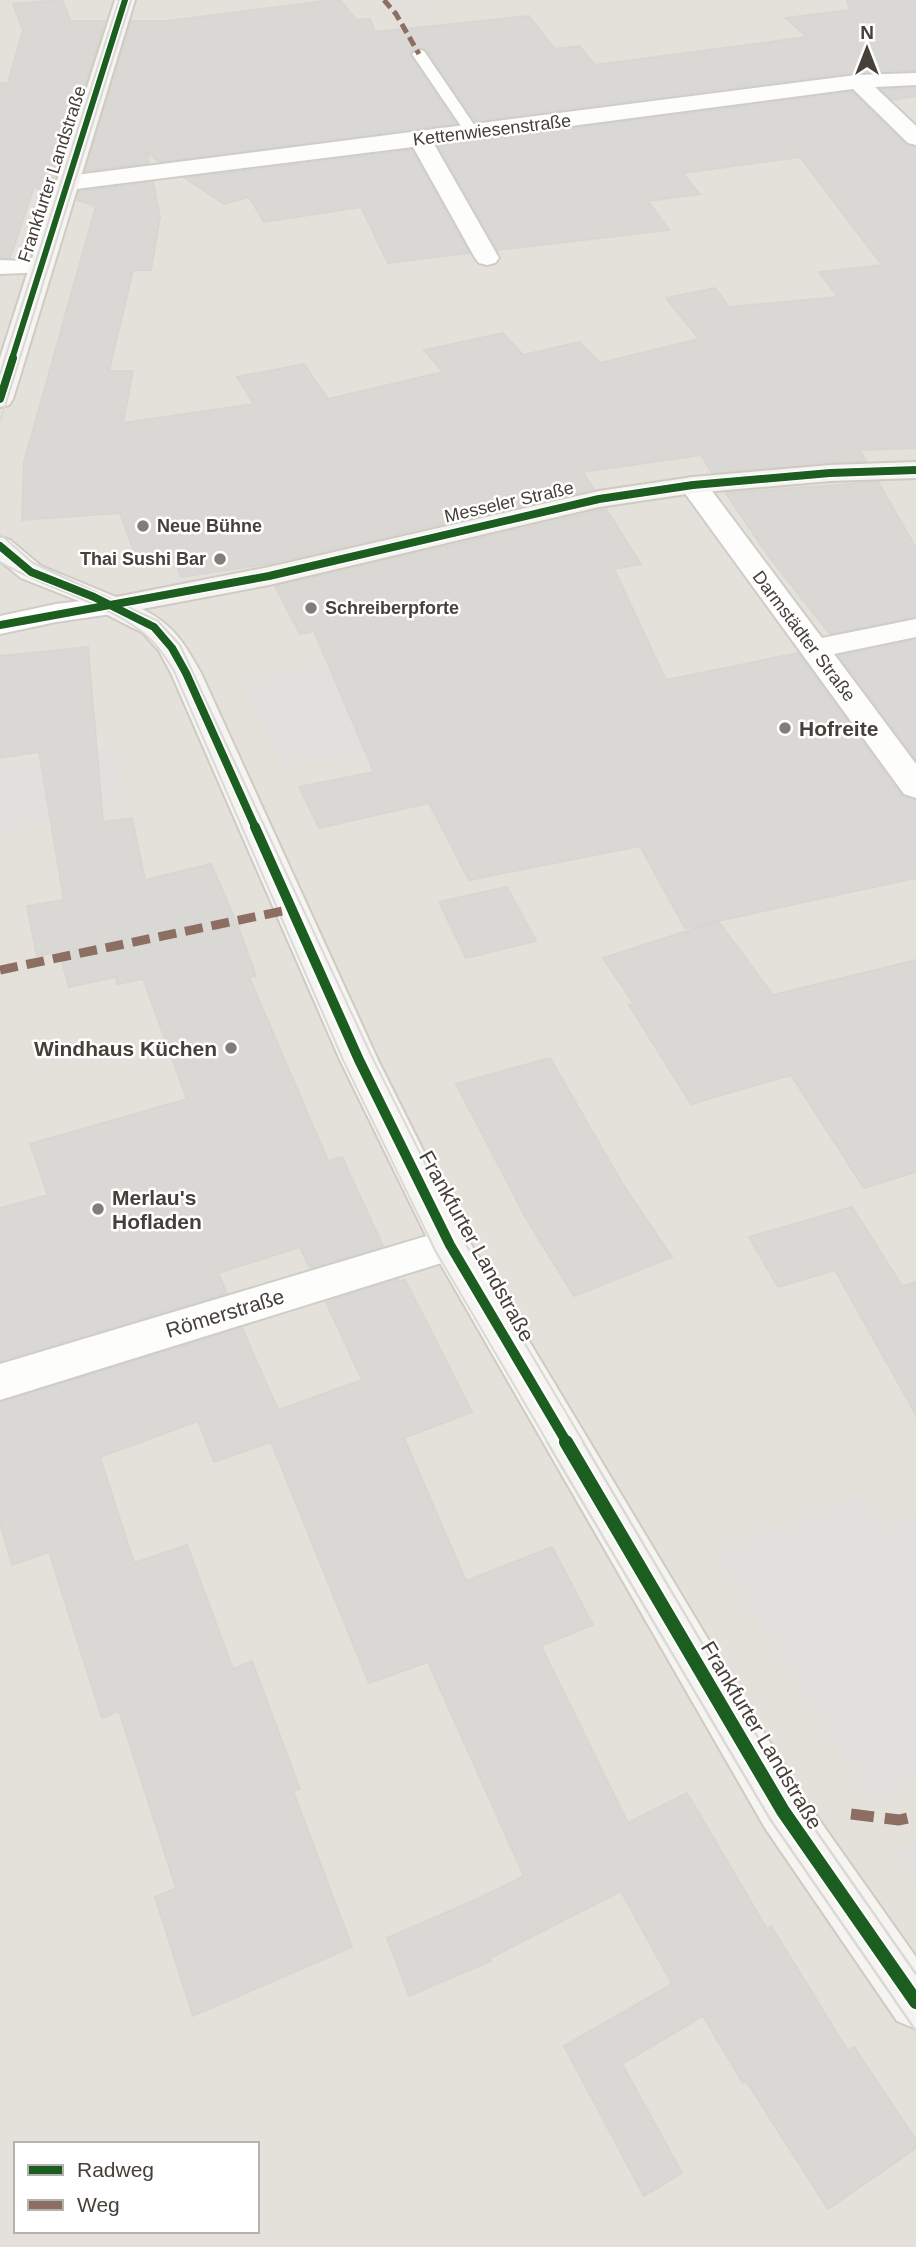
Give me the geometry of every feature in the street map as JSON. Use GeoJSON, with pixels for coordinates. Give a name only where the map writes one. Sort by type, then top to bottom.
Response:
{"type":"FeatureCollection","features":[{"type":"Feature","properties":{"kind":"street","name":"Frankfurter Landstraße"},"geometry":{"type":"LineString","coordinates":[[0,399],[125,0]]}},
{"type":"Feature","properties":{"kind":"street","name":"Kettenwiesenstraße"},"geometry":{"type":"LineString","coordinates":[[68,183],[856,81],[916,79]]}},
{"type":"Feature","properties":{"kind":"street"},"geometry":{"type":"LineString","coordinates":[[856,81],[916,138]]}},
{"type":"Feature","properties":{"kind":"street"},"geometry":{"type":"LineString","coordinates":[[420,139],[487,258]]}},
{"type":"Feature","properties":{"kind":"street"},"geometry":{"type":"LineString","coordinates":[[0,267],[41,267]]}},
{"type":"Feature","properties":{"kind":"street","name":"Messeler Straße"},"geometry":{"type":"LineString","coordinates":[[114,606],[269,576],[599,499],[693,485],[830,473],[916,470]]}},
{"type":"Feature","properties":{"kind":"street","name":"Darmstädter Straße"},"geometry":{"type":"LineString","coordinates":[[693,485],[914,780]]}},
{"type":"Feature","properties":{"kind":"street","name":"Frankfurter Landstraße"},"geometry":{"type":"LineString","coordinates":[[0,546],[31,572],[114,606],[154,627],[172,648],[186,673],[359,1060],[450,1245],[783,1811],[916,2002]]}},
{"type":"Feature","properties":{"kind":"street"},"geometry":{"type":"LineString","coordinates":[[0,625],[56,613],[114,606]]}},
{"type":"Feature","properties":{"kind":"street"},"geometry":{"type":"LineString","coordinates":[[814,649],[916,628]]}},
{"type":"Feature","properties":{"kind":"street","name":"Römerstraße"},"geometry":{"type":"LineString","coordinates":[[0,1382],[450,1245]]}},
{"type":"Feature","properties":{"kind":"lane"},"geometry":{"type":"LineString","coordinates":[[419,54],[472,132]]}},
{"type":"Feature","properties":{"kind":"shaded area"},"geometry":{"type":"Polygon","coordinates":[[[0,0],[916,0],[916,2247],[0,2247],[0,0]]]}},
{"type":"Feature","properties":{"kind":"shaded area"},"geometry":{"type":"Polygon","coordinates":[[[384,0],[420,0],[429,10],[396,14],[384,0]]]}},
{"type":"Feature","properties":{"kind":"shaded area"},"geometry":{"type":"Polygon","coordinates":[[[356,660],[366,753],[284,768],[242,680],[356,660]]]}},
{"type":"Feature","properties":{"kind":"shaded area"},"geometry":{"type":"Polygon","coordinates":[[[113,746],[128,811],[0,832],[0,764],[113,746]]]}},
{"type":"Feature","properties":{"kind":"shaded area"},"geometry":{"type":"Polygon","coordinates":[[[863,1494],[884,1527],[916,1516],[916,1777],[874,1805],[714,1552],[863,1494]]]}},
{"type":"Feature","properties":{"kind":"shaded area"},"geometry":{"type":"Polygon","coordinates":[[[916,1841],[916,1886],[891,1852],[916,1841]]]}},
{"type":"Feature","properties":{"kind":"building"},"geometry":{"type":"Polygon","coordinates":[[[62,0],[71,21],[105,21],[51,192],[34,187],[10,258],[0,257],[0,83],[8,83],[23,30],[13,4],[62,0]]]}},
{"type":"Feature","properties":{"kind":"building"},"geometry":{"type":"Polygon","coordinates":[[[340,0],[356,20],[370,19],[375,32],[529,16],[555,49],[579,46],[595,65],[807,37],[786,18],[850,10],[847,0],[916,0],[916,70],[856,72],[475,121],[426,50],[420,47],[410,55],[456,124],[160,162],[147,153],[149,163],[85,171],[131,21],[168,21],[340,0]]]}},
{"type":"Feature","properties":{"kind":"building"},"geometry":{"type":"Polygon","coordinates":[[[916,88],[916,96],[892,100],[881,89],[916,88]]]}},
{"type":"Feature","properties":{"kind":"building"},"geometry":{"type":"Polygon","coordinates":[[[852,92],[906,145],[916,147],[916,448],[859,450],[866,461],[712,473],[701,455],[583,472],[594,489],[268,564],[181,577],[172,552],[136,558],[120,513],[22,520],[24,462],[96,206],[77,200],[79,191],[153,182],[160,217],[151,270],[133,270],[109,371],[133,371],[123,423],[254,404],[237,377],[304,364],[328,399],[443,372],[424,350],[503,333],[523,355],[579,342],[600,363],[699,339],[666,298],[715,288],[729,307],[838,297],[819,272],[882,265],[800,157],[682,173],[700,194],[648,201],[669,230],[497,250],[438,146],[852,92]]]}},
{"type":"Feature","properties":{"kind":"building"},"geometry":{"type":"Polygon","coordinates":[[[412,150],[469,253],[388,263],[361,207],[264,222],[249,197],[224,204],[185,178],[412,150]]]}},
{"type":"Feature","properties":{"kind":"building"},"geometry":{"type":"Polygon","coordinates":[[[878,482],[916,548],[916,617],[830,634],[767,554],[726,493],[878,482]]]}},
{"type":"Feature","properties":{"kind":"building"},"geometry":{"type":"Polygon","coordinates":[[[606,509],[641,564],[614,569],[666,680],[798,653],[902,796],[916,800],[916,878],[685,928],[640,846],[469,880],[429,803],[319,828],[299,787],[374,772],[314,631],[300,634],[275,586],[606,509]]]}},
{"type":"Feature","properties":{"kind":"building"},"geometry":{"type":"Polygon","coordinates":[[[916,640],[916,760],[839,656],[916,640]]]}},
{"type":"Feature","properties":{"kind":"building"},"geometry":{"type":"Polygon","coordinates":[[[88,647],[103,822],[132,818],[145,880],[211,864],[256,976],[249,977],[328,1161],[342,1157],[383,1246],[310,1268],[300,1247],[218,1273],[227,1293],[0,1361],[0,1208],[48,1195],[30,1144],[187,1099],[143,979],[117,984],[116,977],[69,987],[59,951],[37,956],[27,906],[64,900],[39,752],[0,758],[0,656],[88,647]]]}},
{"type":"Feature","properties":{"kind":"building"},"geometry":{"type":"Polygon","coordinates":[[[507,887],[536,941],[466,958],[439,902],[507,887]]]}},
{"type":"Feature","properties":{"kind":"building"},"geometry":{"type":"Polygon","coordinates":[[[718,921],[773,995],[916,960],[916,1172],[864,1188],[791,1075],[691,1104],[629,1005],[634,1004],[603,958],[718,921]]]}},
{"type":"Feature","properties":{"kind":"building"},"geometry":{"type":"Polygon","coordinates":[[[550,1058],[622,1183],[672,1257],[574,1296],[527,1220],[456,1084],[550,1058]]]}},
{"type":"Feature","properties":{"kind":"building"},"geometry":{"type":"Polygon","coordinates":[[[852,1207],[902,1286],[916,1282],[916,1415],[835,1270],[778,1287],[749,1237],[852,1207]]]}},
{"type":"Feature","properties":{"kind":"building"},"geometry":{"type":"Polygon","coordinates":[[[398,1279],[399,1282],[405,1280],[472,1412],[404,1438],[466,1581],[552,1547],[593,1625],[541,1646],[628,1823],[687,1793],[767,1929],[771,1926],[848,2051],[854,2047],[916,2140],[916,2148],[828,2209],[746,2081],[743,2083],[703,2016],[622,2064],[682,2173],[644,2196],[564,2046],[672,1984],[621,1891],[490,1958],[491,1961],[409,1996],[387,1938],[524,1876],[428,1662],[369,1683],[271,1442],[214,1462],[198,1421],[100,1457],[134,1563],[187,1545],[233,1669],[252,1661],[300,1789],[293,1791],[352,1947],[193,2016],[155,1897],[176,1888],[119,1711],[102,1718],[49,1552],[12,1565],[0,1524],[0,1402],[242,1328],[278,1410],[362,1380],[326,1302],[398,1279]]]}},
{"type":"Feature","properties":{"kind":"tram line"},"geometry":{"type":"LineString","coordinates":[[0,374],[119,0]]}},
{"type":"Feature","properties":{"kind":"tram line"},"geometry":{"type":"LineString","coordinates":[[0,422],[131,0]]}},
{"type":"Feature","properties":{"kind":"tram line"},"geometry":{"type":"LineString","coordinates":[[0,534],[33,563],[158,621],[180,645],[372,1057],[464,1241],[584,1443]]}},
{"type":"Feature","properties":{"kind":"tram line"},"geometry":{"type":"LineString","coordinates":[[0,562],[119,617],[155,643],[174,671],[344,1062],[435,1250],[548,1443]]}},
{"type":"Feature","properties":{"kind":"tram line"},"geometry":{"type":"LineString","coordinates":[[547,1442],[770,1819],[916,2031]]}},
{"type":"Feature","properties":{"kind":"tram line"},"geometry":{"type":"LineString","coordinates":[[583,1442],[798,1805],[916,1974]]}},
{"type":"Feature","properties":{"kind":"marked path"},"geometry":{"type":"LineString","coordinates":[[384,0],[396,14],[419,54]]}},
{"type":"Feature","properties":{"kind":"marked path"},"geometry":{"type":"LineString","coordinates":[[0,970],[292,909]]}},
{"type":"Feature","properties":{"kind":"marked path"},"geometry":{"type":"LineString","coordinates":[[851,1814],[899,1820],[916,1816]]}},
{"type":"Feature","properties":{"kind":"cycle path"},"geometry":{"type":"LineString","coordinates":[[0,399],[125,0]]}},
{"type":"Feature","properties":{"kind":"cycle path"},"geometry":{"type":"LineString","coordinates":[[0,625],[269,576],[599,499],[693,485],[830,473],[916,470]]}},
{"type":"Feature","properties":{"kind":"cycle path"},"geometry":{"type":"LineString","coordinates":[[0,546],[31,572],[94,597],[154,627],[172,648],[186,673],[359,1060],[450,1245],[783,1811],[916,2002]]}},
{"type":"Feature","properties":{"kind":"place","name":"Neue Bühne"},"geometry":{"type":"Point","coordinates":[143,526]}},
{"type":"Feature","properties":{"kind":"place","name":"Thai Sushi Bar"},"geometry":{"type":"Point","coordinates":[220,559]}},
{"type":"Feature","properties":{"kind":"place","name":"Schreiberpforte"},"geometry":{"type":"Point","coordinates":[311,608]}},
{"type":"Feature","properties":{"kind":"place","name":"Hofreite"},"geometry":{"type":"Point","coordinates":[785,728]}},
{"type":"Feature","properties":{"kind":"place","name":"Windhaus Küchen"},"geometry":{"type":"Point","coordinates":[231,1048]}},
{"type":"Feature","properties":{"kind":"place","name":"Merlau's Hofladen"},"geometry":{"type":"Point","coordinates":[98,1209]}}]}
